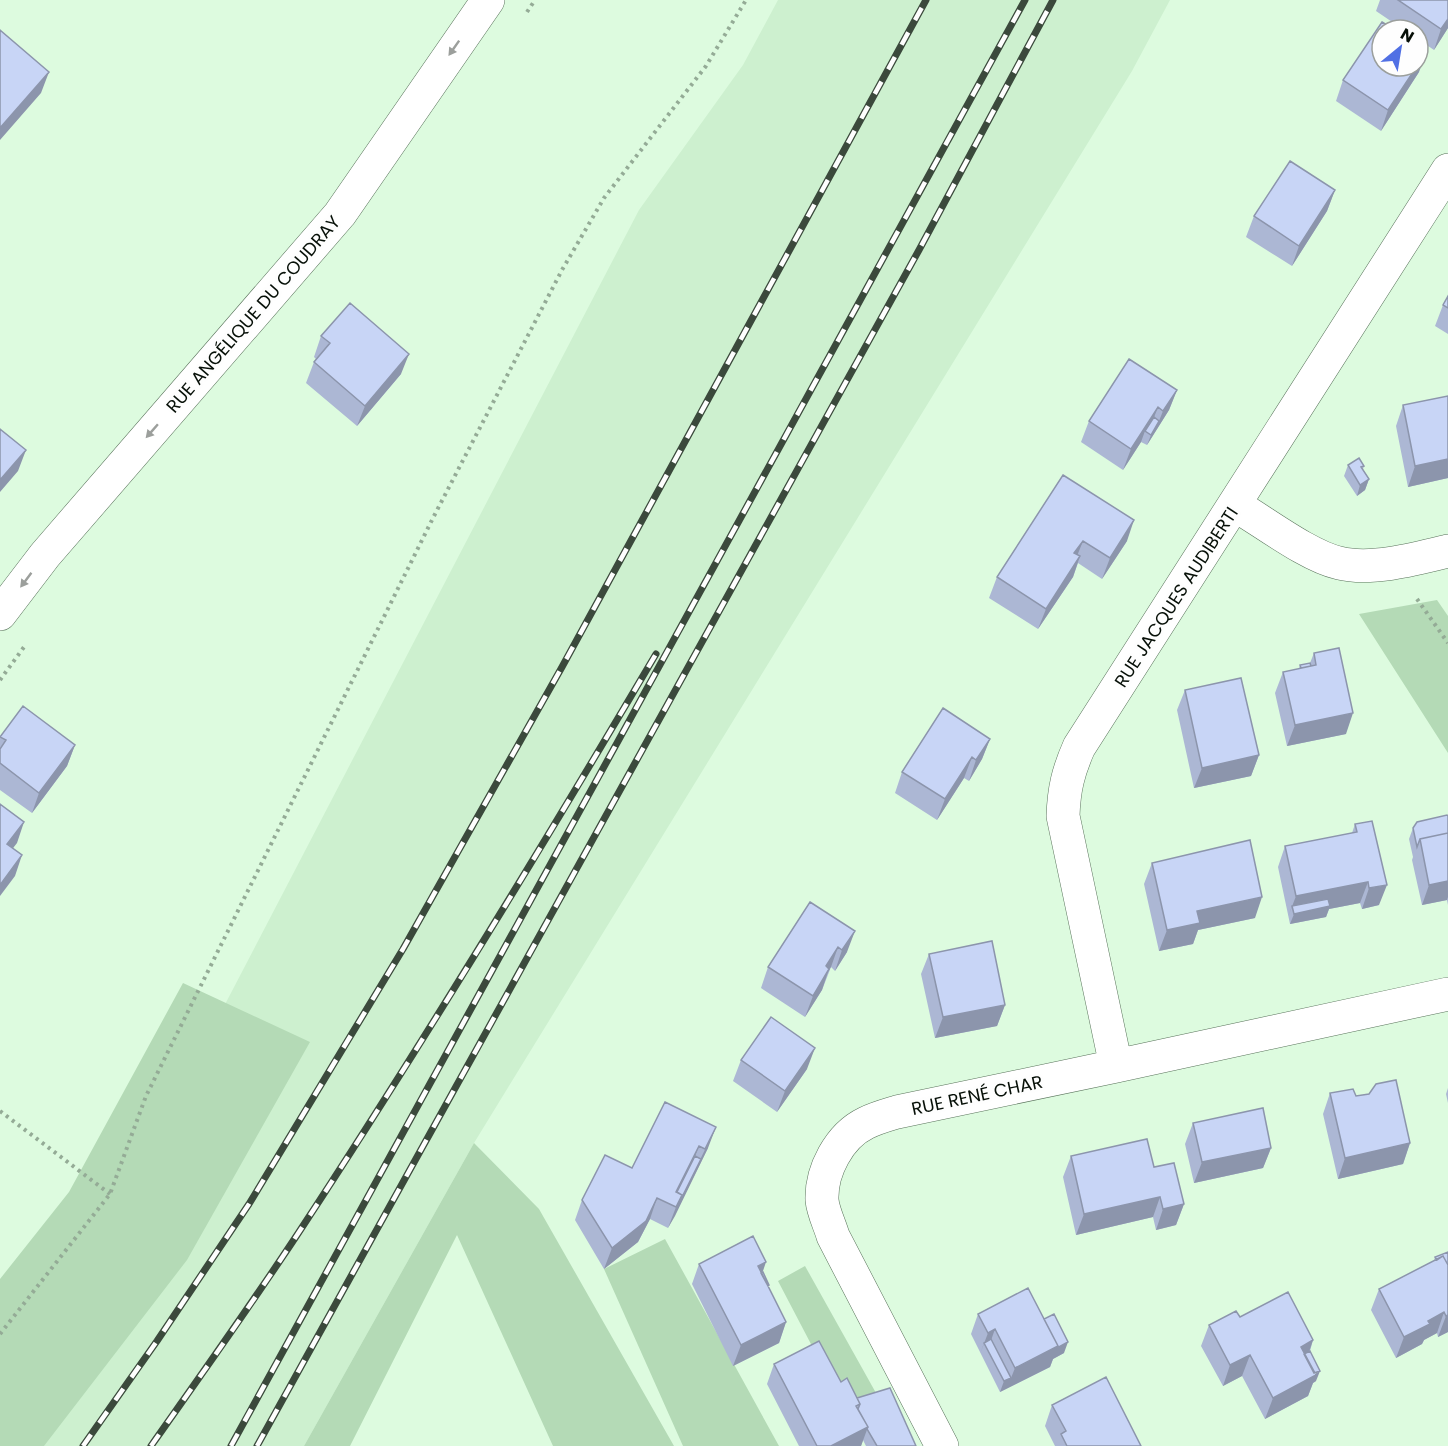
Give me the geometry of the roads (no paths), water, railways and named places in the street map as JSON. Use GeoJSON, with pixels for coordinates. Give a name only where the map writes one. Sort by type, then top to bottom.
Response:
{"type":"FeatureCollection","features":[{"type":"Feature","properties":{"kind":"street","name":"RUE ANGÉLIQUE DU COUDRAY"},"geometry":{"type":"LineString","coordinates":[[0,614],[45,555],[340,214],[488,0]]}},
{"type":"Feature","properties":{"kind":"street","name":"RUE JACQUES AUDIBERTI"},"geometry":{"type":"LineString","coordinates":[[1116,1066],[1063,816],[1064,791],[1069,771],[1079,747],[1448,170]]}},
{"type":"Feature","properties":{"kind":"street"},"geometry":{"type":"LineString","coordinates":[[1235,505],[1313,553],[1338,563],[1359,566],[1414,559],[1448,551]]}},
{"type":"Feature","properties":{"kind":"street","name":"RUE RENÉ CHAR"},"geometry":{"type":"LineString","coordinates":[[942,1446],[833,1236],[822,1202],[824,1180],[830,1162],[842,1143],[864,1124],[897,1112],[1448,994]]}},
{"type":"Feature","properties":{"kind":"railway"},"geometry":{"type":"LineString","coordinates":[[83,1446],[249,1204],[403,949],[562,667],[926,0]]}},
{"type":"Feature","properties":{"kind":"railway"},"geometry":{"type":"LineString","coordinates":[[231,1446],[1025,0]]}},
{"type":"Feature","properties":{"kind":"railway"},"geometry":{"type":"LineString","coordinates":[[257,1446],[919,250],[1053,0]]}},
{"type":"Feature","properties":{"kind":"railway"},"geometry":{"type":"LineString","coordinates":[[151,1446],[281,1259],[391,1089],[525,873],[656,654]]}}]}
